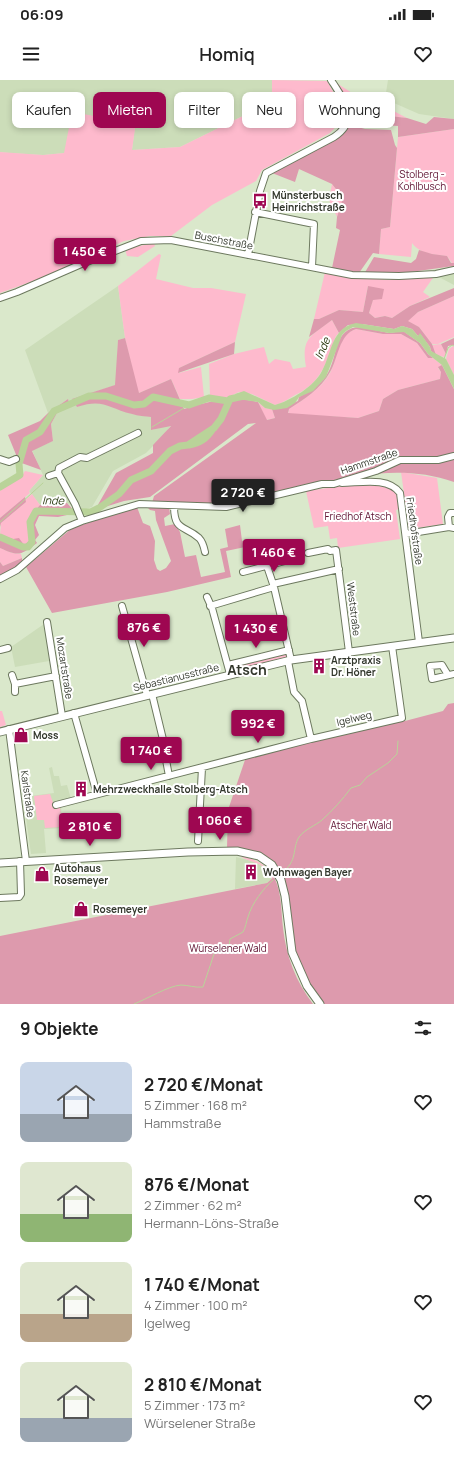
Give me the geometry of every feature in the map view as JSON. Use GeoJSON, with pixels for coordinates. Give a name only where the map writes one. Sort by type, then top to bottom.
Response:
{"type":"FeatureCollection","features":[{"type":"Feature","properties":{"kind":"main road","name":"Sebastianusstraße"},"geometry":{"type":"LineString","coordinates":[[0,732],[289,660],[454,638]]}},
{"type":"Feature","properties":{"kind":"main road"},"geometry":{"type":"LineString","coordinates":[[0,862],[225,851],[247,852],[259,856],[272,865],[281,880],[285,896],[292,952],[307,986],[320,1004]]}},
{"type":"Feature","properties":{"kind":"street"},"geometry":{"type":"LineString","coordinates":[[248,255],[261,183],[266,173],[334,137],[344,127],[347,119],[347,106],[331,80]]}},
{"type":"Feature","properties":{"kind":"street"},"geometry":{"type":"LineString","coordinates":[[255,212],[314,224],[312,267]]}},
{"type":"Feature","properties":{"kind":"street","name":"Buschstraße"},"geometry":{"type":"LineString","coordinates":[[0,298],[141,241],[171,240],[352,275],[399,276],[436,274],[454,270]]}},
{"type":"Feature","properties":{"kind":"street"},"geometry":{"type":"LineString","coordinates":[[81,518],[78,509],[58,473],[59,468],[80,457],[87,458],[138,433]]}},
{"type":"Feature","properties":{"kind":"street","name":"Hammstraße"},"geometry":{"type":"LineString","coordinates":[[0,579],[17,570],[65,528],[81,518],[139,504],[226,507],[322,484],[334,484],[376,471],[400,460],[442,460],[454,456]]}},
{"type":"Feature","properties":{"kind":"street"},"geometry":{"type":"LineString","coordinates":[[0,459],[13,462]]}},
{"type":"Feature","properties":{"kind":"street"},"geometry":{"type":"LineString","coordinates":[[376,471],[380,482]]}},
{"type":"Feature","properties":{"kind":"street"},"geometry":{"type":"LineString","coordinates":[[48,476],[58,473]]}},
{"type":"Feature","properties":{"kind":"street","name":"Friedhofstraße"},"geometry":{"type":"LineString","coordinates":[[334,484],[380,482],[396,488],[400,493],[419,642]]}},
{"type":"Feature","properties":{"kind":"street"},"geometry":{"type":"LineString","coordinates":[[174,506],[174,514],[177,522],[182,528],[197,537],[202,542],[206,552]]}},
{"type":"Feature","properties":{"kind":"street"},"geometry":{"type":"LineString","coordinates":[[406,534],[451,527],[448,517],[450,513],[454,513]]}},
{"type":"Feature","properties":{"kind":"street","name":"Weststraße"},"geometry":{"type":"LineString","coordinates":[[308,553],[328,549],[330,551],[336,550],[349,652]]}},
{"type":"Feature","properties":{"kind":"street"},"geometry":{"type":"LineString","coordinates":[[243,572],[300,557]]}},
{"type":"Feature","properties":{"kind":"street"},"geometry":{"type":"LineString","coordinates":[[267,566],[289,650],[294,692],[302,701],[310,739]]}},
{"type":"Feature","properties":{"kind":"street","name":"Weststraße"},"geometry":{"type":"LineString","coordinates":[[210,606],[306,576],[338,569]]}},
{"type":"Feature","properties":{"kind":"street"},"geometry":{"type":"LineString","coordinates":[[207,597],[230,674]]}},
{"type":"Feature","properties":{"kind":"street"},"geometry":{"type":"LineString","coordinates":[[122,606],[165,746],[169,776]]}},
{"type":"Feature","properties":{"kind":"street","name":"Mozartstraße"},"geometry":{"type":"LineString","coordinates":[[47,622],[62,716]]}},
{"type":"Feature","properties":{"kind":"street","name":"Igelweg"},"geometry":{"type":"LineString","coordinates":[[56,805],[310,739],[402,718],[392,646]]}},
{"type":"Feature","properties":{"kind":"street"},"geometry":{"type":"LineString","coordinates":[[0,650],[8,648]]}},
{"type":"Feature","properties":{"kind":"street","name":"Sebastianusstraße"},"geometry":{"type":"LineString","coordinates":[[228,665],[289,650]]}},
{"type":"Feature","properties":{"kind":"street"},"geometry":{"type":"LineString","coordinates":[[12,675],[15,684],[15,692]]}},
{"type":"Feature","properties":{"kind":"street"},"geometry":{"type":"LineString","coordinates":[[15,684],[56,676]]}},
{"type":"Feature","properties":{"kind":"street"},"geometry":{"type":"LineString","coordinates":[[74,713],[97,794]]}},
{"type":"Feature","properties":{"kind":"street","name":"Karlstraße"},"geometry":{"type":"LineString","coordinates":[[0,898],[19,897],[21,894],[23,861],[9,729]]}},
{"type":"Feature","properties":{"kind":"street"},"geometry":{"type":"LineString","coordinates":[[198,841],[202,768]]}},
{"type":"Feature","properties":{"kind":"shaded area"},"geometry":{"type":"Polygon","coordinates":[[[0,80],[272,80],[272,92],[242,92],[242,116],[234,120],[234,92],[174,92],[174,128],[218,128],[180,147],[132,150],[135,128],[166,128],[166,92],[93,92],[93,124],[65,153],[43,155],[0,152],[0,80]]]}},
{"type":"Feature","properties":{"kind":"shaded area"},"geometry":{"type":"Polygon","coordinates":[[[388,80],[454,80],[454,119],[419,114],[395,103],[395,92],[386,92],[388,80]]]}},
{"type":"Feature","properties":{"kind":"shaded area"},"geometry":{"type":"Polygon","coordinates":[[[454,266],[454,285],[435,275],[433,270],[454,266]]]}},
{"type":"Feature","properties":{"kind":"shaded area"},"geometry":{"type":"Polygon","coordinates":[[[118,286],[125,338],[118,340],[116,385],[73,399],[77,407],[91,402],[105,404],[132,414],[152,417],[151,430],[171,425],[163,436],[146,453],[113,471],[92,507],[83,510],[67,503],[40,505],[29,491],[43,475],[32,450],[53,441],[51,424],[57,413],[68,399],[48,413],[25,350],[118,286]]]}},
{"type":"Feature","properties":{"kind":"shaded area"},"geometry":{"type":"Polygon","coordinates":[[[356,323],[394,329],[402,326],[412,329],[418,336],[420,333],[430,347],[431,351],[446,359],[454,375],[454,389],[442,365],[428,354],[420,343],[404,332],[389,333],[353,327],[342,335],[326,377],[313,391],[299,397],[295,403],[287,408],[274,410],[265,408],[258,402],[238,399],[235,394],[244,391],[275,405],[302,392],[319,377],[333,342],[337,336],[342,330],[356,323]]]}},
{"type":"Feature","properties":{"kind":"shaded area"},"geometry":{"type":"Polygon","coordinates":[[[44,624],[49,661],[15,667],[11,647],[44,624]]]}},
{"type":"Feature","properties":{"kind":"shaded area"},"geometry":{"type":"Polygon","coordinates":[[[52,767],[54,776],[59,776],[61,786],[67,785],[71,799],[61,806],[62,828],[44,829],[46,853],[31,854],[23,797],[54,793],[49,768],[52,767]]]}},
{"type":"Feature","properties":{"kind":"shaded area"},"geometry":{"type":"Polygon","coordinates":[[[236,857],[256,862],[267,870],[272,879],[267,883],[235,889],[236,857]]]}},
{"type":"Feature","properties":{"kind":"green space"},"geometry":{"type":"Polygon","coordinates":[[[272,80],[327,81],[333,92],[304,92],[304,128],[335,128],[330,133],[262,170],[256,181],[212,205],[171,236],[150,236],[124,241],[58,272],[0,293],[0,152],[43,155],[64,153],[69,128],[85,128],[85,114],[93,116],[93,128],[135,128],[132,150],[180,147],[218,128],[234,128],[234,120],[242,116],[242,128],[296,128],[296,92],[272,92],[272,80]]]}},
{"type":"Feature","properties":{"kind":"green space"},"geometry":{"type":"Polygon","coordinates":[[[335,82],[350,92],[341,92],[335,82]]]}},
{"type":"Feature","properties":{"kind":"green space"},"geometry":{"type":"Polygon","coordinates":[[[395,112],[407,118],[395,117],[395,112]]]}},
{"type":"Feature","properties":{"kind":"green space"},"geometry":{"type":"Polygon","coordinates":[[[395,117],[407,118],[426,124],[434,117],[454,119],[454,129],[398,137],[398,126],[395,126],[395,117]]]}},
{"type":"Feature","properties":{"kind":"green space"},"geometry":{"type":"Polygon","coordinates":[[[348,128],[391,130],[397,148],[390,227],[381,229],[379,254],[373,253],[359,273],[332,268],[340,230],[336,228],[337,217],[343,198],[332,184],[299,169],[295,182],[272,173],[335,139],[348,128]]]}},
{"type":"Feature","properties":{"kind":"green space","name":"Stolberg - Kohlbusch"},"geometry":{"type":"Polygon","coordinates":[[[454,129],[454,263],[452,263],[447,256],[423,252],[412,243],[411,257],[379,254],[381,229],[390,227],[398,137],[454,129]]]}},
{"type":"Feature","properties":{"kind":"green space"},"geometry":{"type":"Polygon","coordinates":[[[332,184],[343,198],[337,217],[329,200],[332,184]]]}},
{"type":"Feature","properties":{"kind":"green space"},"geometry":{"type":"Polygon","coordinates":[[[154,243],[155,246],[138,257],[127,256],[125,249],[154,243]]]}},
{"type":"Feature","properties":{"kind":"green space"},"geometry":{"type":"Polygon","coordinates":[[[419,250],[447,256],[451,263],[454,263],[454,266],[396,274],[364,274],[374,257],[411,263],[416,259],[419,250]]]}},
{"type":"Feature","properties":{"kind":"green space"},"geometry":{"type":"Polygon","coordinates":[[[159,254],[161,255],[156,279],[193,288],[211,288],[246,294],[235,342],[179,368],[179,373],[201,367],[204,397],[180,399],[171,379],[139,393],[137,390],[125,338],[118,286],[159,254]]]}},
{"type":"Feature","properties":{"kind":"green space"},"geometry":{"type":"Polygon","coordinates":[[[325,272],[349,277],[391,280],[391,277],[435,275],[423,292],[430,297],[410,306],[392,318],[385,316],[375,318],[369,313],[373,299],[368,286],[363,312],[339,310],[319,319],[314,319],[325,272]]]}},
{"type":"Feature","properties":{"kind":"green space"},"geometry":{"type":"Polygon","coordinates":[[[368,286],[384,289],[382,299],[373,300],[369,313],[375,318],[385,316],[392,318],[410,306],[454,288],[454,296],[418,312],[408,321],[419,327],[432,344],[436,355],[431,351],[430,347],[421,335],[418,336],[412,329],[402,326],[394,329],[362,324],[348,325],[339,333],[332,320],[309,337],[314,319],[319,319],[339,310],[363,312],[368,286]]]}},
{"type":"Feature","properties":{"kind":"green space"},"geometry":{"type":"Polygon","coordinates":[[[454,296],[454,337],[438,344],[432,344],[419,327],[407,321],[418,312],[454,296]]]}},
{"type":"Feature","properties":{"kind":"green space"},"geometry":{"type":"Polygon","coordinates":[[[332,320],[339,333],[336,336],[322,371],[304,390],[275,405],[252,394],[239,392],[224,399],[210,396],[209,364],[234,354],[264,347],[269,364],[275,359],[290,362],[293,369],[306,367],[306,344],[318,330],[332,320]]]}},
{"type":"Feature","properties":{"kind":"green space"},"geometry":{"type":"Polygon","coordinates":[[[361,327],[389,333],[403,331],[420,343],[433,358],[428,358],[417,343],[401,334],[383,334],[356,329],[350,332],[342,341],[333,367],[322,384],[289,409],[288,413],[358,418],[379,411],[383,399],[398,390],[440,379],[441,372],[438,367],[442,365],[454,389],[454,482],[425,475],[395,473],[366,475],[306,486],[248,501],[219,506],[152,503],[154,496],[256,423],[248,424],[150,497],[124,501],[95,510],[116,473],[153,453],[153,445],[171,426],[151,430],[151,417],[134,415],[105,405],[93,403],[77,407],[72,399],[115,385],[118,340],[125,338],[139,393],[171,379],[184,409],[221,400],[248,400],[258,402],[267,420],[275,418],[272,409],[280,409],[298,401],[299,397],[317,386],[330,369],[338,345],[345,332],[352,328],[361,327]]]}},
{"type":"Feature","properties":{"kind":"green space"},"geometry":{"type":"Polygon","coordinates":[[[356,329],[383,334],[401,334],[417,343],[428,358],[433,358],[442,365],[438,368],[441,372],[440,379],[398,390],[383,399],[379,411],[358,418],[288,414],[289,409],[312,393],[326,379],[333,367],[339,348],[345,336],[356,329]]]}},
{"type":"Feature","properties":{"kind":"green space"},"geometry":{"type":"Polygon","coordinates":[[[454,338],[454,345],[448,346],[446,354],[441,344],[454,338]]]}},
{"type":"Feature","properties":{"kind":"green space"},"geometry":{"type":"Polygon","coordinates":[[[235,342],[234,354],[178,373],[179,368],[235,342]]]}},
{"type":"Feature","properties":{"kind":"green space"},"geometry":{"type":"Polygon","coordinates":[[[441,344],[446,354],[444,357],[436,355],[432,345],[441,344]]]}},
{"type":"Feature","properties":{"kind":"green space"},"geometry":{"type":"Polygon","coordinates":[[[453,346],[454,375],[446,359],[449,349],[453,346]]]}},
{"type":"Feature","properties":{"kind":"green space"},"geometry":{"type":"Polygon","coordinates":[[[68,399],[70,407],[57,413],[51,424],[53,441],[32,451],[41,470],[16,461],[17,457],[8,435],[40,421],[48,413],[68,399]]]}},
{"type":"Feature","properties":{"kind":"green space"},"geometry":{"type":"Polygon","coordinates":[[[258,402],[265,408],[272,409],[275,418],[266,420],[258,402]]]}},
{"type":"Feature","properties":{"kind":"green space"},"geometry":{"type":"Polygon","coordinates":[[[25,471],[43,475],[29,491],[30,493],[0,518],[0,488],[22,476],[25,471]]]}},
{"type":"Feature","properties":{"kind":"green space"},"geometry":{"type":"Polygon","coordinates":[[[401,472],[437,478],[443,524],[409,529],[401,472]]]}},
{"type":"Feature","properties":{"kind":"green space","name":"Friedhof Atsch"},"geometry":{"type":"Polygon","coordinates":[[[342,486],[379,486],[392,490],[396,494],[399,502],[399,509],[396,510],[400,539],[338,548],[337,538],[330,539],[328,526],[314,528],[306,491],[342,486]]]}},
{"type":"Feature","properties":{"kind":"green space"},"geometry":{"type":"Polygon","coordinates":[[[32,494],[40,505],[30,522],[29,541],[24,545],[0,535],[1,523],[26,502],[25,500],[32,494]]]}},
{"type":"Feature","properties":{"kind":"green space"},"geometry":{"type":"Polygon","coordinates":[[[25,497],[26,502],[1,523],[0,527],[0,518],[25,497]]]}},
{"type":"Feature","properties":{"kind":"green space"},"geometry":{"type":"Polygon","coordinates":[[[67,503],[76,513],[58,517],[39,516],[35,525],[39,535],[35,540],[37,543],[27,550],[16,554],[0,548],[0,535],[13,539],[19,538],[24,545],[29,541],[30,522],[40,505],[67,503]]]}},
{"type":"Feature","properties":{"kind":"green space"},"geometry":{"type":"Polygon","coordinates":[[[146,506],[169,507],[170,514],[164,518],[165,526],[175,524],[180,532],[185,557],[196,555],[201,577],[225,572],[220,549],[228,547],[225,529],[240,525],[242,541],[249,540],[250,546],[226,551],[231,577],[167,592],[52,613],[26,567],[72,528],[137,507],[143,523],[150,526],[155,541],[154,560],[157,569],[160,571],[166,568],[171,561],[156,520],[155,511],[150,510],[146,506]]]}},
{"type":"Feature","properties":{"kind":"green space"},"geometry":{"type":"Polygon","coordinates":[[[0,548],[12,553],[21,554],[22,558],[3,566],[0,562],[0,548]]]}},
{"type":"Feature","properties":{"kind":"green space"},"geometry":{"type":"Polygon","coordinates":[[[22,558],[22,563],[0,578],[0,562],[3,566],[22,558]]]}},
{"type":"Feature","properties":{"kind":"green space"},"geometry":{"type":"Polygon","coordinates":[[[286,652],[288,655],[284,659],[233,672],[232,666],[286,652]]]}},
{"type":"Feature","properties":{"kind":"green space","name":"Atscher Wald"},"geometry":{"type":"Polygon","coordinates":[[[454,703],[454,1004],[323,1004],[314,992],[299,965],[294,950],[290,931],[287,896],[284,881],[279,869],[269,859],[252,852],[227,848],[228,810],[246,757],[365,727],[405,721],[443,711],[448,704],[454,703]]]}},
{"type":"Feature","properties":{"kind":"green space"},"geometry":{"type":"Polygon","coordinates":[[[0,711],[2,711],[6,725],[0,727],[0,711]]]}},
{"type":"Feature","properties":{"kind":"green space"},"geometry":{"type":"Polygon","coordinates":[[[50,794],[55,808],[60,807],[62,827],[45,828],[44,820],[37,820],[34,796],[50,794]]]}},
{"type":"Feature","properties":{"kind":"green space"},"geometry":{"type":"Polygon","coordinates":[[[240,856],[260,863],[274,877],[272,879],[269,873],[261,865],[240,856]]]}},
{"type":"Feature","properties":{"kind":"green space","name":"Würselener Wald"},"geometry":{"type":"Polygon","coordinates":[[[274,877],[280,896],[284,938],[289,959],[297,978],[313,1004],[0,1004],[0,936],[267,883],[274,877]]]}},
{"type":"Feature","properties":{"kind":"waterway"},"geometry":{"type":"LineString","coordinates":[[444,359],[448,348],[452,345],[454,346]]}},
{"type":"Feature","properties":{"kind":"waterway","name":"Inde"},"geometry":{"type":"LineString","coordinates":[[0,487],[20,475],[19,464],[26,440],[40,432],[54,411],[89,396],[106,396],[134,405],[144,404],[153,397],[189,405],[209,398],[228,401]]}},
{"type":"Feature","properties":{"kind":"waterway","name":"Inde"},"geometry":{"type":"LineString","coordinates":[[0,537],[23,547],[28,547],[32,542],[30,522],[36,511],[91,512],[99,508],[119,494],[131,480],[151,471],[170,451],[180,446],[188,445],[214,428],[221,419],[230,399],[244,396]]}},
{"type":"Feature","properties":{"kind":"waterway"},"geometry":{"type":"LineString","coordinates":[[152,427],[189,405]]}},
{"type":"Feature","properties":{"kind":"waterway","name":"Inde"},"geometry":{"type":"LineString","coordinates":[[189,445],[202,440],[212,430]]}},
{"type":"Feature","properties":{"kind":"waterway"},"geometry":{"type":"LineString","coordinates":[[0,522],[43,483]]}},
{"type":"Feature","properties":{"kind":"waterway"},"geometry":{"type":"LineString","coordinates":[[282,872],[287,868],[293,859],[297,841],[301,834],[326,816],[351,788],[360,785],[367,777],[388,763],[397,754],[398,741]]}},
{"type":"Feature","properties":{"kind":"waterway"},"geometry":{"type":"LineString","coordinates":[[134,1004],[176,986],[203,987],[214,954],[229,946],[230,939],[243,932],[255,902],[273,880]]}},
{"type":"Feature","properties":{"kind":"place","name":"Münsterbusch Heinrichstraße"},"geometry":{"type":"Point","coordinates":[260,201]}},
{"type":"Feature","properties":{"kind":"place","name":"Arztpraxis Dr. Höner"},"geometry":{"type":"Point","coordinates":[319,666]}},
{"type":"Feature","properties":{"kind":"place","name":"Moss"},"geometry":{"type":"Point","coordinates":[21,735]}},
{"type":"Feature","properties":{"kind":"place","name":"Mehrzweckhalle Stolberg-Atsch"},"geometry":{"type":"Point","coordinates":[81,789]}},
{"type":"Feature","properties":{"kind":"place","name":"Wohnwagen Bayer"},"geometry":{"type":"Point","coordinates":[251,872]}},
{"type":"Feature","properties":{"kind":"place","name":"Autohaus Rosemeyer"},"geometry":{"type":"Point","coordinates":[42,874]}},
{"type":"Feature","properties":{"kind":"place","name":"Rosemeyer"},"geometry":{"type":"Point","coordinates":[81,909]}},
{"type":"Feature","properties":{"kind":"district","name":"Atsch"},"geometry":{"type":"Point","coordinates":[247,669]}}]}
